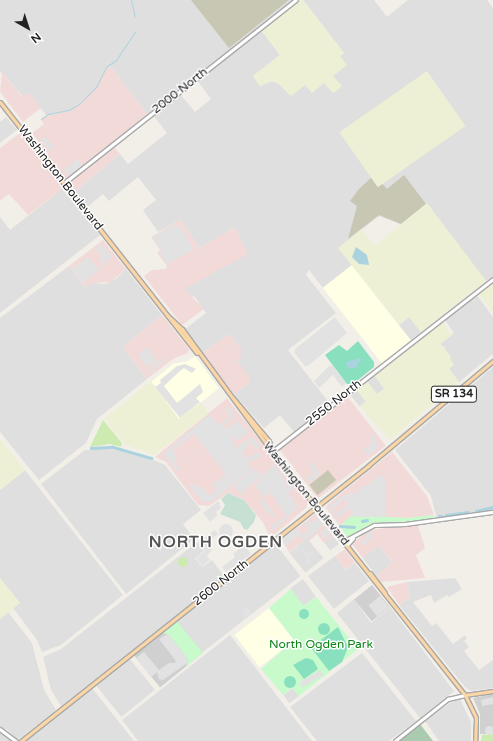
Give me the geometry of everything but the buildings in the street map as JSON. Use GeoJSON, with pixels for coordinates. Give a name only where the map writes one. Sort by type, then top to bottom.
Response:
{"type":"FeatureCollection","features":[{"type":"Feature","properties":{"kind":"main road","name":"Washington Boulevard"},"geometry":{"type":"LineString","coordinates":[[0,102],[167,315],[182,329],[197,353],[262,432],[273,447],[274,451]]}},
{"type":"Feature","properties":{"kind":"main road","name":"2600 North"},"geometry":{"type":"LineString","coordinates":[[21,741],[316,506],[493,361]]}},
{"type":"Feature","properties":{"kind":"main road","name":"Washington Boulevard"},"geometry":{"type":"LineString","coordinates":[[233,398],[247,420],[274,451],[465,695],[476,718],[476,741]]}},
{"type":"Feature","properties":{"kind":"main road"},"geometry":{"type":"LineString","coordinates":[[465,695],[493,691]]}},
{"type":"Feature","properties":{"kind":"street","name":"2000 North"},"geometry":{"type":"LineString","coordinates":[[64,183],[296,0]]}},
{"type":"Feature","properties":{"kind":"street","name":"2550 North"},"geometry":{"type":"LineString","coordinates":[[274,451],[493,279]]}},
{"type":"Feature","properties":{"kind":"street"},"geometry":{"type":"LineString","coordinates":[[344,540],[353,537],[374,525],[405,524],[493,512]]}},
{"type":"Feature","properties":{"kind":"street"},"geometry":{"type":"LineString","coordinates":[[347,545],[353,537]]}},
{"type":"Feature","properties":{"kind":"street"},"geometry":{"type":"LineString","coordinates":[[395,741],[448,699],[465,695]]}},
{"type":"Feature","properties":{"kind":"street"},"geometry":{"type":"LineString","coordinates":[[0,729],[16,741]]}},
{"type":"Feature","properties":{"kind":"shaded area"},"geometry":{"type":"Polygon","coordinates":[[[0,0],[293,0],[147,114],[110,66],[103,73],[99,85],[72,110],[47,116],[29,94],[22,96],[2,72],[0,73],[0,0]]]}},
{"type":"Feature","properties":{"kind":"shaded area"},"geometry":{"type":"Polygon","coordinates":[[[191,0],[289,0],[229,48],[191,0]]]}},
{"type":"Feature","properties":{"kind":"shaded area"},"geometry":{"type":"Polygon","coordinates":[[[300,0],[303,0],[344,53],[340,56],[347,65],[333,76],[342,86],[333,93],[324,83],[312,93],[305,85],[291,96],[278,83],[272,81],[260,86],[253,76],[280,55],[261,30],[300,0]]]}},
{"type":"Feature","properties":{"kind":"shaded area"},"geometry":{"type":"Polygon","coordinates":[[[303,0],[374,0],[387,17],[408,0],[487,0],[493,8],[493,276],[486,281],[427,204],[400,224],[379,216],[339,248],[352,265],[323,288],[309,270],[306,275],[336,313],[288,350],[330,404],[294,432],[280,415],[264,428],[234,394],[249,383],[248,378],[237,360],[241,350],[229,334],[202,353],[184,330],[206,313],[194,296],[191,298],[184,289],[235,227],[200,248],[180,220],[158,232],[143,210],[156,200],[138,177],[109,201],[103,194],[85,209],[73,193],[120,154],[128,164],[167,133],[153,115],[180,94],[195,112],[211,99],[197,80],[261,30],[280,55],[253,76],[260,86],[272,81],[281,85],[290,95],[344,53],[303,0]]]}},
{"type":"Feature","properties":{"kind":"shaded area"},"geometry":{"type":"Polygon","coordinates":[[[110,66],[147,114],[111,143],[120,154],[73,193],[63,181],[59,185],[62,189],[28,215],[9,194],[0,201],[0,148],[20,133],[41,159],[48,154],[32,133],[44,124],[41,120],[47,116],[72,110],[98,85],[103,73],[110,66]]]}},
{"type":"Feature","properties":{"kind":"shaded area"},"geometry":{"type":"Polygon","coordinates":[[[427,71],[465,126],[378,187],[339,132],[427,71]]]}},
{"type":"Feature","properties":{"kind":"shaded area"},"geometry":{"type":"Polygon","coordinates":[[[2,72],[21,96],[29,93],[41,108],[23,122],[0,92],[2,72]]]}},
{"type":"Feature","properties":{"kind":"shaded area"},"geometry":{"type":"Polygon","coordinates":[[[6,117],[17,130],[0,143],[0,122],[6,117]]]}},
{"type":"Feature","properties":{"kind":"shaded area"},"geometry":{"type":"Polygon","coordinates":[[[45,137],[54,146],[50,151],[41,140],[45,137]]]}},
{"type":"Feature","properties":{"kind":"shaded area"},"geometry":{"type":"Polygon","coordinates":[[[77,159],[82,165],[69,176],[64,170],[77,159]]]}},
{"type":"Feature","properties":{"kind":"shaded area"},"geometry":{"type":"Polygon","coordinates":[[[374,175],[387,189],[404,175],[426,204],[401,224],[379,215],[348,239],[357,206],[350,201],[359,189],[374,175]]]}},
{"type":"Feature","properties":{"kind":"shaded area"},"geometry":{"type":"Polygon","coordinates":[[[62,189],[100,235],[0,313],[0,217],[10,230],[62,189]]]}},
{"type":"Feature","properties":{"kind":"shaded area"},"geometry":{"type":"Polygon","coordinates":[[[427,203],[486,281],[421,332],[409,317],[399,325],[338,248],[362,229],[375,246],[427,203]]]}},
{"type":"Feature","properties":{"kind":"shaded area"},"geometry":{"type":"Polygon","coordinates":[[[180,220],[200,248],[235,227],[248,254],[184,289],[204,309],[182,325],[144,276],[152,270],[166,269],[167,266],[157,253],[160,250],[151,237],[180,220]]]}},
{"type":"Feature","properties":{"kind":"shaded area"},"geometry":{"type":"Polygon","coordinates":[[[178,224],[194,249],[167,264],[159,252],[162,251],[152,237],[173,225],[176,228],[178,224]]]}},
{"type":"Feature","properties":{"kind":"shaded area"},"geometry":{"type":"Polygon","coordinates":[[[103,240],[126,269],[111,282],[92,283],[85,287],[69,266],[103,240]]]}},
{"type":"Feature","properties":{"kind":"shaded area"},"geometry":{"type":"Polygon","coordinates":[[[102,245],[112,257],[103,264],[99,260],[102,257],[96,249],[102,245]]]}},
{"type":"Feature","properties":{"kind":"shaded area"},"geometry":{"type":"Polygon","coordinates":[[[88,257],[98,269],[113,259],[83,283],[72,269],[88,257]]]}},
{"type":"Feature","properties":{"kind":"shaded area"},"geometry":{"type":"Polygon","coordinates":[[[352,265],[411,341],[382,363],[323,288],[352,265]]]}},
{"type":"Feature","properties":{"kind":"shaded area"},"geometry":{"type":"Polygon","coordinates":[[[69,266],[85,287],[92,283],[105,284],[116,279],[126,269],[162,315],[123,347],[147,379],[97,419],[86,443],[39,480],[0,432],[0,318],[69,266]]]}},
{"type":"Feature","properties":{"kind":"shaded area"},"geometry":{"type":"Polygon","coordinates":[[[493,282],[493,313],[478,293],[493,282]]]}},
{"type":"Feature","properties":{"kind":"shaded area"},"geometry":{"type":"Polygon","coordinates":[[[476,294],[493,317],[493,354],[459,382],[449,369],[449,358],[445,348],[440,344],[454,333],[444,319],[476,294]]]}},
{"type":"Feature","properties":{"kind":"shaded area"},"geometry":{"type":"Polygon","coordinates":[[[162,315],[189,349],[188,353],[173,359],[147,379],[123,347],[162,315]]]}},
{"type":"Feature","properties":{"kind":"shaded area"},"geometry":{"type":"Polygon","coordinates":[[[335,317],[347,333],[308,366],[305,366],[294,352],[295,349],[335,317]]]}},
{"type":"Feature","properties":{"kind":"shaded area"},"geometry":{"type":"Polygon","coordinates":[[[409,317],[421,332],[411,340],[399,325],[409,317]]]}},
{"type":"Feature","properties":{"kind":"shaded area"},"geometry":{"type":"Polygon","coordinates":[[[442,321],[452,335],[440,344],[451,356],[450,358],[454,365],[449,369],[459,382],[390,440],[360,407],[366,402],[356,389],[366,380],[377,394],[384,389],[374,374],[442,321]]]}},
{"type":"Feature","properties":{"kind":"shaded area"},"geometry":{"type":"Polygon","coordinates":[[[229,334],[242,350],[239,353],[242,357],[237,361],[249,376],[249,383],[234,394],[202,353],[229,334]]]}},
{"type":"Feature","properties":{"kind":"shaded area"},"geometry":{"type":"Polygon","coordinates":[[[148,347],[158,363],[163,359],[164,361],[149,373],[148,371],[156,364],[154,362],[147,367],[138,355],[148,347]]]}},
{"type":"Feature","properties":{"kind":"shaded area"},"geometry":{"type":"Polygon","coordinates":[[[195,356],[219,388],[179,420],[151,382],[173,364],[188,361],[195,356]]]}},
{"type":"Feature","properties":{"kind":"shaded area"},"geometry":{"type":"Polygon","coordinates":[[[185,364],[196,369],[192,373],[184,368],[164,386],[177,403],[200,384],[203,392],[196,398],[200,402],[180,418],[155,387],[161,383],[160,380],[177,366],[185,364]]]}},
{"type":"Feature","properties":{"kind":"shaded area"},"geometry":{"type":"Polygon","coordinates":[[[329,366],[333,366],[346,383],[342,387],[333,375],[319,388],[314,381],[329,366]]]}},
{"type":"Feature","properties":{"kind":"shaded area"},"geometry":{"type":"Polygon","coordinates":[[[493,367],[493,510],[437,519],[431,496],[395,450],[493,367]]]}},
{"type":"Feature","properties":{"kind":"shaded area"},"geometry":{"type":"Polygon","coordinates":[[[374,374],[384,389],[377,394],[366,380],[374,374]]]}},
{"type":"Feature","properties":{"kind":"shaded area"},"geometry":{"type":"Polygon","coordinates":[[[151,381],[179,419],[201,402],[209,413],[154,455],[126,445],[104,419],[151,381]]]}},
{"type":"Feature","properties":{"kind":"shaded area"},"geometry":{"type":"Polygon","coordinates":[[[356,389],[366,402],[360,407],[350,394],[356,389]]]}},
{"type":"Feature","properties":{"kind":"shaded area"},"geometry":{"type":"Polygon","coordinates":[[[347,396],[386,446],[318,499],[279,449],[347,396]]]}},
{"type":"Feature","properties":{"kind":"shaded area"},"geometry":{"type":"Polygon","coordinates":[[[227,398],[308,502],[306,508],[270,538],[263,522],[243,499],[228,493],[209,506],[198,505],[166,462],[155,457],[227,398]]]}},
{"type":"Feature","properties":{"kind":"shaded area"},"geometry":{"type":"Polygon","coordinates":[[[229,407],[235,415],[223,427],[227,429],[237,421],[249,432],[237,441],[233,435],[231,438],[236,448],[252,437],[260,446],[256,449],[251,442],[242,452],[247,458],[260,452],[263,456],[250,461],[248,464],[251,470],[212,501],[203,502],[189,485],[192,483],[196,487],[199,485],[210,496],[216,489],[212,484],[226,475],[194,434],[173,450],[177,457],[174,460],[180,469],[177,471],[163,454],[210,414],[217,424],[222,423],[230,417],[225,408],[229,407]]]}},
{"type":"Feature","properties":{"kind":"shaded area"},"geometry":{"type":"Polygon","coordinates":[[[373,435],[379,446],[368,456],[363,450],[373,442],[369,437],[373,435]]]}},
{"type":"Feature","properties":{"kind":"shaded area"},"geometry":{"type":"Polygon","coordinates":[[[0,439],[25,470],[0,490],[0,439]]]}},
{"type":"Feature","properties":{"kind":"shaded area"},"geometry":{"type":"Polygon","coordinates":[[[107,448],[151,459],[165,465],[201,510],[183,524],[194,539],[126,594],[41,484],[85,450],[107,448]]]}},
{"type":"Feature","properties":{"kind":"shaded area"},"geometry":{"type":"Polygon","coordinates":[[[392,452],[427,496],[434,515],[407,518],[352,516],[340,526],[326,508],[327,505],[392,452]]]}},
{"type":"Feature","properties":{"kind":"shaded area"},"geometry":{"type":"Polygon","coordinates":[[[311,462],[320,473],[311,483],[306,477],[314,473],[308,464],[311,462]]]}},
{"type":"Feature","properties":{"kind":"shaded area"},"geometry":{"type":"Polygon","coordinates":[[[275,465],[287,484],[282,489],[289,484],[293,488],[288,493],[298,508],[274,530],[271,526],[286,516],[271,492],[264,497],[255,485],[261,480],[260,478],[243,491],[243,495],[233,486],[255,468],[261,476],[275,465]]]}},
{"type":"Feature","properties":{"kind":"shaded area"},"geometry":{"type":"Polygon","coordinates":[[[25,470],[123,595],[61,645],[42,652],[37,640],[13,608],[20,603],[0,578],[0,490],[25,470]]]}},
{"type":"Feature","properties":{"kind":"shaded area"},"geometry":{"type":"Polygon","coordinates":[[[328,470],[336,480],[318,495],[309,485],[328,470]]]}},
{"type":"Feature","properties":{"kind":"shaded area"},"geometry":{"type":"Polygon","coordinates":[[[380,475],[386,479],[385,517],[353,517],[352,507],[337,518],[329,507],[341,497],[351,493],[357,494],[363,485],[365,487],[380,475]],[[345,499],[333,509],[336,513],[349,504],[345,499]]]}},
{"type":"Feature","properties":{"kind":"shaded area"},"geometry":{"type":"Polygon","coordinates":[[[228,493],[244,500],[256,515],[254,522],[247,530],[244,529],[240,522],[220,514],[225,505],[221,499],[228,493]]]}},
{"type":"Feature","properties":{"kind":"shaded area"},"geometry":{"type":"Polygon","coordinates":[[[262,498],[276,516],[272,516],[263,507],[259,500],[262,498]]]}},
{"type":"Feature","properties":{"kind":"shaded area"},"geometry":{"type":"Polygon","coordinates":[[[219,502],[221,508],[216,512],[218,515],[210,522],[203,513],[219,502]]]}},
{"type":"Feature","properties":{"kind":"shaded area"},"geometry":{"type":"Polygon","coordinates":[[[315,514],[333,536],[324,543],[317,534],[309,541],[307,538],[289,552],[282,540],[315,514]]]}},
{"type":"Feature","properties":{"kind":"shaded area"},"geometry":{"type":"Polygon","coordinates":[[[318,518],[323,524],[308,540],[306,538],[303,540],[299,535],[286,545],[282,540],[296,529],[304,535],[309,530],[304,524],[308,520],[311,523],[318,518]]]}},
{"type":"Feature","properties":{"kind":"shaded area"},"geometry":{"type":"Polygon","coordinates":[[[226,524],[231,526],[233,531],[231,536],[226,538],[221,536],[219,531],[221,526],[226,524]]]}},
{"type":"Feature","properties":{"kind":"shaded area"},"geometry":{"type":"Polygon","coordinates":[[[418,525],[425,548],[416,555],[425,578],[381,582],[377,576],[393,562],[379,545],[363,558],[352,544],[369,530],[418,525]]]}},
{"type":"Feature","properties":{"kind":"shaded area"},"geometry":{"type":"Polygon","coordinates":[[[325,528],[330,533],[325,538],[320,533],[325,528]]]}},
{"type":"Feature","properties":{"kind":"shaded area"},"geometry":{"type":"Polygon","coordinates":[[[215,530],[218,534],[207,543],[212,550],[207,556],[210,560],[202,566],[196,558],[205,551],[198,543],[215,530]]]}},
{"type":"Feature","properties":{"kind":"shaded area"},"geometry":{"type":"Polygon","coordinates":[[[369,530],[373,539],[363,545],[361,542],[367,537],[365,532],[369,530]]]}},
{"type":"Feature","properties":{"kind":"shaded area"},"geometry":{"type":"Polygon","coordinates":[[[333,536],[339,544],[330,551],[324,543],[333,536]]]}},
{"type":"Feature","properties":{"kind":"shaded area"},"geometry":{"type":"Polygon","coordinates":[[[307,538],[323,558],[305,573],[289,552],[307,538]]]}},
{"type":"Feature","properties":{"kind":"shaded area"},"geometry":{"type":"Polygon","coordinates":[[[197,542],[204,551],[195,558],[202,567],[212,560],[225,577],[61,706],[51,690],[43,657],[61,649],[197,542]]]}},
{"type":"Feature","properties":{"kind":"shaded area"},"geometry":{"type":"Polygon","coordinates":[[[274,542],[300,576],[202,653],[175,619],[274,542]]]}},
{"type":"Feature","properties":{"kind":"shaded area"},"geometry":{"type":"Polygon","coordinates":[[[244,545],[251,554],[226,572],[222,567],[235,557],[233,554],[244,545]]]}},
{"type":"Feature","properties":{"kind":"shaded area"},"geometry":{"type":"Polygon","coordinates":[[[299,545],[309,553],[313,550],[315,553],[309,559],[312,562],[308,565],[301,549],[294,554],[292,551],[299,545]]]}},
{"type":"Feature","properties":{"kind":"shaded area"},"geometry":{"type":"Polygon","coordinates":[[[379,545],[393,563],[377,576],[362,558],[379,545]]]}},
{"type":"Feature","properties":{"kind":"shaded area"},"geometry":{"type":"Polygon","coordinates":[[[345,549],[355,563],[345,570],[335,556],[345,549]]]}},
{"type":"Feature","properties":{"kind":"shaded area"},"geometry":{"type":"Polygon","coordinates":[[[335,556],[346,570],[355,563],[369,581],[334,609],[308,576],[335,556]]]}},
{"type":"Feature","properties":{"kind":"shaded area"},"geometry":{"type":"Polygon","coordinates":[[[0,578],[20,603],[0,619],[0,578]]]}},
{"type":"Feature","properties":{"kind":"shaded area"},"geometry":{"type":"Polygon","coordinates":[[[455,578],[462,589],[449,597],[447,595],[434,603],[431,595],[413,602],[432,626],[436,623],[453,644],[465,635],[467,639],[464,641],[469,647],[464,651],[479,670],[493,660],[493,688],[471,691],[465,687],[399,605],[410,597],[407,582],[455,578]]]}},
{"type":"Feature","properties":{"kind":"shaded area"},"geometry":{"type":"Polygon","coordinates":[[[303,579],[316,597],[303,606],[290,588],[303,579]]]}},
{"type":"Feature","properties":{"kind":"shaded area"},"geometry":{"type":"Polygon","coordinates":[[[407,582],[410,597],[399,605],[387,587],[407,582]]]}},
{"type":"Feature","properties":{"kind":"shaded area"},"geometry":{"type":"Polygon","coordinates":[[[372,585],[390,607],[372,621],[354,599],[372,585]]]}},
{"type":"Feature","properties":{"kind":"shaded area"},"geometry":{"type":"Polygon","coordinates":[[[380,596],[389,607],[377,616],[368,605],[380,596]]]}},
{"type":"Feature","properties":{"kind":"shaded area"},"geometry":{"type":"Polygon","coordinates":[[[354,599],[371,623],[390,607],[454,691],[420,718],[337,613],[354,599]]]}},
{"type":"Feature","properties":{"kind":"shaded area"},"geometry":{"type":"Polygon","coordinates":[[[247,607],[252,613],[243,620],[242,618],[245,615],[242,611],[247,607]]]}},
{"type":"Feature","properties":{"kind":"shaded area"},"geometry":{"type":"Polygon","coordinates":[[[269,608],[294,640],[260,667],[234,635],[269,608]]]}},
{"type":"Feature","properties":{"kind":"shaded area"},"geometry":{"type":"Polygon","coordinates":[[[8,612],[32,643],[44,690],[56,710],[17,740],[8,730],[0,727],[0,619],[8,612]]]}},
{"type":"Feature","properties":{"kind":"shaded area"},"geometry":{"type":"Polygon","coordinates":[[[177,621],[203,653],[160,687],[134,656],[177,621]]]}},
{"type":"Feature","properties":{"kind":"shaded area"},"geometry":{"type":"Polygon","coordinates":[[[168,634],[188,659],[187,663],[163,680],[159,679],[157,672],[151,677],[136,658],[144,652],[159,670],[169,663],[174,663],[176,661],[159,639],[168,634]]]}},
{"type":"Feature","properties":{"kind":"shaded area"},"geometry":{"type":"Polygon","coordinates":[[[230,635],[312,741],[138,741],[122,720],[230,635]]]}},
{"type":"Feature","properties":{"kind":"shaded area"},"geometry":{"type":"Polygon","coordinates":[[[362,653],[416,721],[389,741],[317,741],[290,707],[362,653]]]}},
{"type":"Feature","properties":{"kind":"shaded area"},"geometry":{"type":"Polygon","coordinates":[[[129,658],[155,690],[121,717],[96,685],[129,658]]]}},
{"type":"Feature","properties":{"kind":"shaded area"},"geometry":{"type":"Polygon","coordinates":[[[320,670],[323,675],[303,688],[299,682],[320,670]]]}},
{"type":"Feature","properties":{"kind":"shaded area"},"geometry":{"type":"Polygon","coordinates":[[[92,688],[134,741],[24,741],[59,714],[92,688]]]}},
{"type":"Feature","properties":{"kind":"shaded area"},"geometry":{"type":"Polygon","coordinates":[[[293,688],[299,696],[289,703],[283,695],[293,688]]]}},
{"type":"Feature","properties":{"kind":"shaded area"},"geometry":{"type":"Polygon","coordinates":[[[493,694],[493,734],[480,734],[480,714],[473,698],[493,694]]]}},
{"type":"Feature","properties":{"kind":"shaded area"},"geometry":{"type":"Polygon","coordinates":[[[493,697],[493,704],[482,706],[481,700],[493,697]]]}},
{"type":"Feature","properties":{"kind":"shaded area"},"geometry":{"type":"Polygon","coordinates":[[[460,699],[471,722],[471,741],[439,741],[425,721],[450,703],[460,699]]]}},
{"type":"Feature","properties":{"kind":"shaded area"},"geometry":{"type":"Polygon","coordinates":[[[420,724],[433,741],[399,741],[420,724]]]}},
{"type":"Feature","properties":{"kind":"shaded area"},"geometry":{"type":"Polygon","coordinates":[[[487,726],[491,726],[493,730],[491,734],[487,734],[485,732],[485,728],[487,726]]]}},
{"type":"Feature","properties":{"kind":"shaded area"},"geometry":{"type":"Polygon","coordinates":[[[0,731],[7,734],[13,741],[0,741],[0,731]]]}},
{"type":"Feature","properties":{"kind":"green space"},"geometry":{"type":"Polygon","coordinates":[[[358,341],[374,362],[374,367],[353,384],[347,384],[325,355],[339,345],[347,351],[358,341]]]}},
{"type":"Feature","properties":{"kind":"green space"},"geometry":{"type":"Polygon","coordinates":[[[103,420],[122,443],[121,447],[110,444],[90,447],[103,420]]]}},
{"type":"Feature","properties":{"kind":"green space"},"geometry":{"type":"Polygon","coordinates":[[[352,515],[407,518],[434,515],[435,520],[374,523],[348,538],[340,526],[352,515]]]}},
{"type":"Feature","properties":{"kind":"green space"},"geometry":{"type":"Polygon","coordinates":[[[183,557],[188,562],[183,567],[178,562],[183,557]]]}},
{"type":"Feature","properties":{"kind":"green space","name":"North Ogden Park"},"geometry":{"type":"Polygon","coordinates":[[[291,589],[304,606],[316,597],[358,649],[299,696],[292,688],[283,695],[261,669],[294,640],[269,608],[291,589]]]}},
{"type":"Feature","properties":{"kind":"green space"},"geometry":{"type":"Polygon","coordinates":[[[304,609],[309,614],[304,619],[299,614],[304,609]]]}},
{"type":"Feature","properties":{"kind":"green space"},"geometry":{"type":"Polygon","coordinates":[[[177,621],[203,653],[186,666],[188,659],[168,634],[161,633],[177,621]]]}},
{"type":"Feature","properties":{"kind":"green space"},"geometry":{"type":"Polygon","coordinates":[[[326,623],[329,624],[329,634],[322,635],[319,634],[318,627],[319,624],[326,623]]]}},
{"type":"Feature","properties":{"kind":"green space"},"geometry":{"type":"Polygon","coordinates":[[[338,627],[347,645],[347,650],[342,662],[329,671],[312,649],[313,646],[338,627]]]}},
{"type":"Feature","properties":{"kind":"green space"},"geometry":{"type":"Polygon","coordinates":[[[306,658],[313,660],[318,669],[304,679],[293,665],[306,658]]]}},
{"type":"Feature","properties":{"kind":"green space"},"geometry":{"type":"Polygon","coordinates":[[[290,676],[294,678],[296,682],[294,686],[290,688],[286,686],[284,682],[286,678],[290,676]]]}},
{"type":"Feature","properties":{"kind":"green space"},"geometry":{"type":"Polygon","coordinates":[[[493,734],[493,741],[481,741],[482,735],[493,734]]]}},
{"type":"Feature","properties":{"kind":"water"},"geometry":{"type":"Polygon","coordinates":[[[356,247],[367,255],[369,265],[359,264],[352,257],[356,247]]]}},
{"type":"Feature","properties":{"kind":"water"},"geometry":{"type":"Polygon","coordinates":[[[360,358],[361,362],[357,363],[360,371],[357,367],[348,369],[346,362],[360,358]]]}},
{"type":"Feature","properties":{"kind":"waterway"},"geometry":{"type":"LineString","coordinates":[[131,0],[135,17]]}},
{"type":"Feature","properties":{"kind":"waterway"},"geometry":{"type":"LineString","coordinates":[[41,119],[48,114],[69,110],[79,104],[96,87],[106,67],[116,60],[135,32]]}},
{"type":"Feature","properties":{"kind":"waterway"},"geometry":{"type":"LineString","coordinates":[[91,448],[113,447],[151,458]]}},
{"type":"Feature","properties":{"kind":"waterway"},"geometry":{"type":"LineString","coordinates":[[476,511],[493,507]]}},
{"type":"Feature","properties":{"kind":"waterway"},"geometry":{"type":"LineString","coordinates":[[446,515],[468,512]]}},
{"type":"Feature","properties":{"kind":"waterway"},"geometry":{"type":"LineString","coordinates":[[362,521],[367,520]]}},
{"type":"Feature","properties":{"kind":"waterway"},"geometry":{"type":"LineString","coordinates":[[340,526],[354,527]]}},
{"type":"Feature","properties":{"kind":"district","name":"NORTH OGDEN"},"geometry":{"type":"Point","coordinates":[216,542]}}]}
